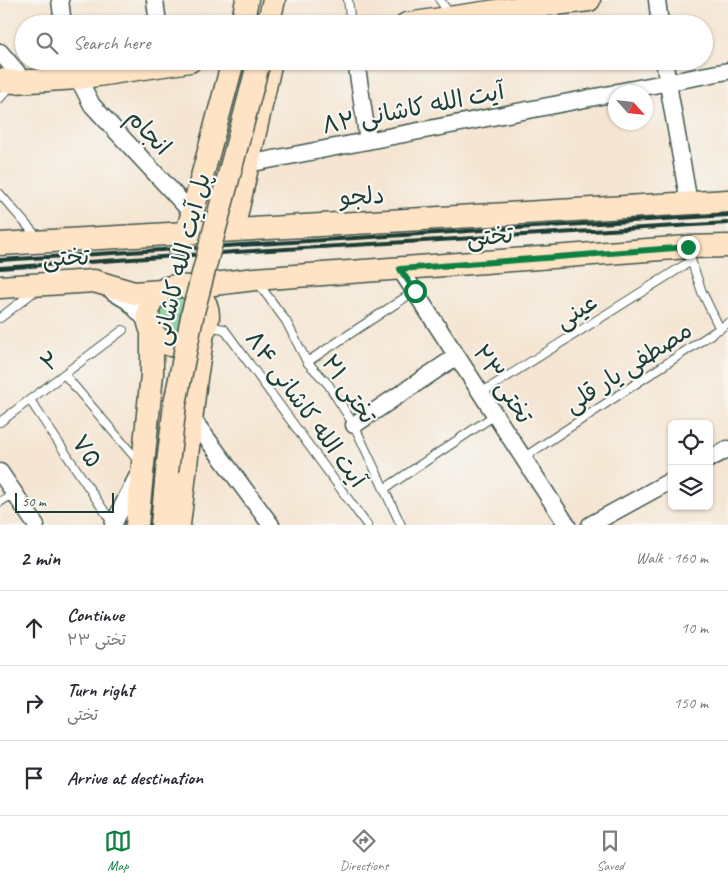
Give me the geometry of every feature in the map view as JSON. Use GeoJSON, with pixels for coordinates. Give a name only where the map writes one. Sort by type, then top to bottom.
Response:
{"type":"FeatureCollection","features":[{"type":"Feature","properties":{"kind":"main road"},"geometry":{"type":"LineString","coordinates":[[270,15],[274,0]]}},
{"type":"Feature","properties":{"kind":"main road"},"geometry":{"type":"LineString","coordinates":[[282,15],[285,0]]}},
{"type":"Feature","properties":{"kind":"main road"},"geometry":{"type":"LineString","coordinates":[[430,15],[446,9],[589,0]]}},
{"type":"Feature","properties":{"kind":"main road"},"geometry":{"type":"LineString","coordinates":[[8,81],[104,70]]}},
{"type":"Feature","properties":{"kind":"main road"},"geometry":{"type":"LineString","coordinates":[[189,223],[231,70]]}},
{"type":"Feature","properties":{"kind":"main road","name":"پل آیت الله کاشانی"},"geometry":{"type":"LineString","coordinates":[[155,470],[164,393],[180,310],[244,70]]}},
{"type":"Feature","properties":{"kind":"main road","name":"پل آیت الله کاشانی"},"geometry":{"type":"LineString","coordinates":[[155,470],[176,394],[193,312],[257,70]]}},
{"type":"Feature","properties":{"kind":"main road"},"geometry":{"type":"LineString","coordinates":[[232,230],[269,70]]}},
{"type":"Feature","properties":{"kind":"main road","name":"دلجو"},"geometry":{"type":"LineString","coordinates":[[0,244],[41,242],[189,223],[232,230],[728,201]]}},
{"type":"Feature","properties":{"kind":"main road","name":"تختی"},"geometry":{"type":"LineString","coordinates":[[189,287],[400,269],[689,254],[728,246]]}},
{"type":"Feature","properties":{"kind":"main road","name":"تختی"},"geometry":{"type":"LineString","coordinates":[[0,286],[94,280],[134,293],[161,291]]}},
{"type":"Feature","properties":{"kind":"main road"},"geometry":{"type":"LineString","coordinates":[[151,327],[158,337],[172,345],[189,343],[197,339],[230,295],[255,280]]}},
{"type":"Feature","properties":{"kind":"main road"},"geometry":{"type":"LineString","coordinates":[[162,525],[155,470],[151,327],[148,314],[150,305],[155,297],[161,291],[174,286],[189,287],[197,292],[204,300],[208,309],[196,378],[179,525]]}},
{"type":"Feature","properties":{"kind":"main road"},"geometry":{"type":"LineString","coordinates":[[152,374],[161,362],[175,358],[185,361],[192,368],[196,378]]}},
{"type":"Feature","properties":{"kind":"main road"},"geometry":{"type":"LineString","coordinates":[[137,525],[155,470]]}},
{"type":"Feature","properties":{"kind":"main road"},"geometry":{"type":"LineString","coordinates":[[150,525],[155,470]]}},
{"type":"Feature","properties":{"kind":"street"},"geometry":{"type":"LineString","coordinates":[[60,0],[62,15]]}},
{"type":"Feature","properties":{"kind":"street"},"geometry":{"type":"LineString","coordinates":[[155,0],[157,15]]}},
{"type":"Feature","properties":{"kind":"street"},"geometry":{"type":"LineString","coordinates":[[656,0],[658,15]]}},
{"type":"Feature","properties":{"kind":"street"},"geometry":{"type":"LineString","coordinates":[[0,52],[15,70]]}},
{"type":"Feature","properties":{"kind":"street"},"geometry":{"type":"LineString","coordinates":[[8,81],[17,72],[15,70]]}},
{"type":"Feature","properties":{"kind":"street"},"geometry":{"type":"LineString","coordinates":[[357,70],[368,141]]}},
{"type":"Feature","properties":{"kind":"street"},"geometry":{"type":"LineString","coordinates":[[665,70],[689,203]]}},
{"type":"Feature","properties":{"kind":"street","name":"آیت الله کاشانی ۸۲"},"geometry":{"type":"LineString","coordinates":[[653,86],[728,71]]}},
{"type":"Feature","properties":{"kind":"street","name":"انجام"},"geometry":{"type":"LineString","coordinates":[[74,73],[92,105],[189,223]]}},
{"type":"Feature","properties":{"kind":"street","name":"آیت الله کاشانی ۸۲"},"geometry":{"type":"LineString","coordinates":[[248,164],[608,95]]}},
{"type":"Feature","properties":{"kind":"street","name":"تختی ۲۳"},"geometry":{"type":"LineString","coordinates":[[400,269],[567,525]]}},
{"type":"Feature","properties":{"kind":"street"},"geometry":{"type":"LineString","coordinates":[[94,280],[128,301],[151,327]]}},
{"type":"Feature","properties":{"kind":"street"},"geometry":{"type":"LineString","coordinates":[[354,424],[457,356]]}},
{"type":"Feature","properties":{"kind":"street"},"geometry":{"type":"LineString","coordinates":[[191,417],[271,525]]}},
{"type":"Feature","properties":{"kind":"street"},"geometry":{"type":"LineString","coordinates":[[713,457],[728,449]]}},
{"type":"Feature","properties":{"kind":"street"},"geometry":{"type":"LineString","coordinates":[[113,525],[155,470]]}},
{"type":"Feature","properties":{"kind":"street"},"geometry":{"type":"LineString","coordinates":[[0,472],[36,525]]}},
{"type":"Feature","properties":{"kind":"street"},"geometry":{"type":"LineString","coordinates":[[590,525],[668,482]]}},
{"type":"Feature","properties":{"kind":"lane"},"geometry":{"type":"LineString","coordinates":[[348,0],[350,15]]}},
{"type":"Feature","properties":{"kind":"lane"},"geometry":{"type":"LineString","coordinates":[[0,98],[8,81]]}},
{"type":"Feature","properties":{"kind":"lane"},"geometry":{"type":"LineString","coordinates":[[0,194],[41,242]]}},
{"type":"Feature","properties":{"kind":"lane"},"geometry":{"type":"LineString","coordinates":[[689,254],[702,292],[720,329]]}},
{"type":"Feature","properties":{"kind":"lane","name":"عینی"},"geometry":{"type":"LineString","coordinates":[[481,393],[689,254]]}},
{"type":"Feature","properties":{"kind":"lane","name":"تختی ۲۱"},"geometry":{"type":"LineString","coordinates":[[255,280],[286,321],[307,362],[328,384],[354,424],[401,525]]}},
{"type":"Feature","properties":{"kind":"lane"},"geometry":{"type":"LineString","coordinates":[[0,318],[46,283]]}},
{"type":"Feature","properties":{"kind":"lane"},"geometry":{"type":"LineString","coordinates":[[307,362],[415,291]]}},
{"type":"Feature","properties":{"kind":"lane","name":"مصطفی یار قلی"},"geometry":{"type":"LineString","coordinates":[[523,458],[728,324]]}},
{"type":"Feature","properties":{"kind":"lane","name":"آیت الله کاشانی ۸۴"},"geometry":{"type":"LineString","coordinates":[[206,326],[224,329],[367,525]]}},
{"type":"Feature","properties":{"kind":"lane","name":"۲"},"geometry":{"type":"LineString","coordinates":[[1,418],[30,400],[123,330]]}},
{"type":"Feature","properties":{"kind":"lane"},"geometry":{"type":"LineString","coordinates":[[64,374],[155,470]]}},
{"type":"Feature","properties":{"kind":"lane","name":"۷۵"},"geometry":{"type":"LineString","coordinates":[[30,400],[113,525]]}},
{"type":"Feature","properties":{"kind":"lane"},"geometry":{"type":"LineString","coordinates":[[384,489],[495,415]]}},
{"type":"Feature","properties":{"kind":"lane"},"geometry":{"type":"LineString","coordinates":[[0,502],[14,493]]}},
{"type":"Feature","properties":{"kind":"green space"},"geometry":{"type":"Polygon","coordinates":[[[177,292],[191,296],[183,340],[172,339],[164,334],[158,327],[155,319],[159,303],[166,296],[177,292]]]}},
{"type":"Feature","properties":{"kind":"railway"},"geometry":{"type":"LineString","coordinates":[[0,260],[728,215]]}},
{"type":"Feature","properties":{"kind":"railway"},"geometry":{"type":"LineString","coordinates":[[0,268],[728,223]]}},
{"type":"Feature","properties":{"kind":"route"},"geometry":{"type":"LineString","coordinates":[[415,291],[400,269],[688,247]]}}]}
